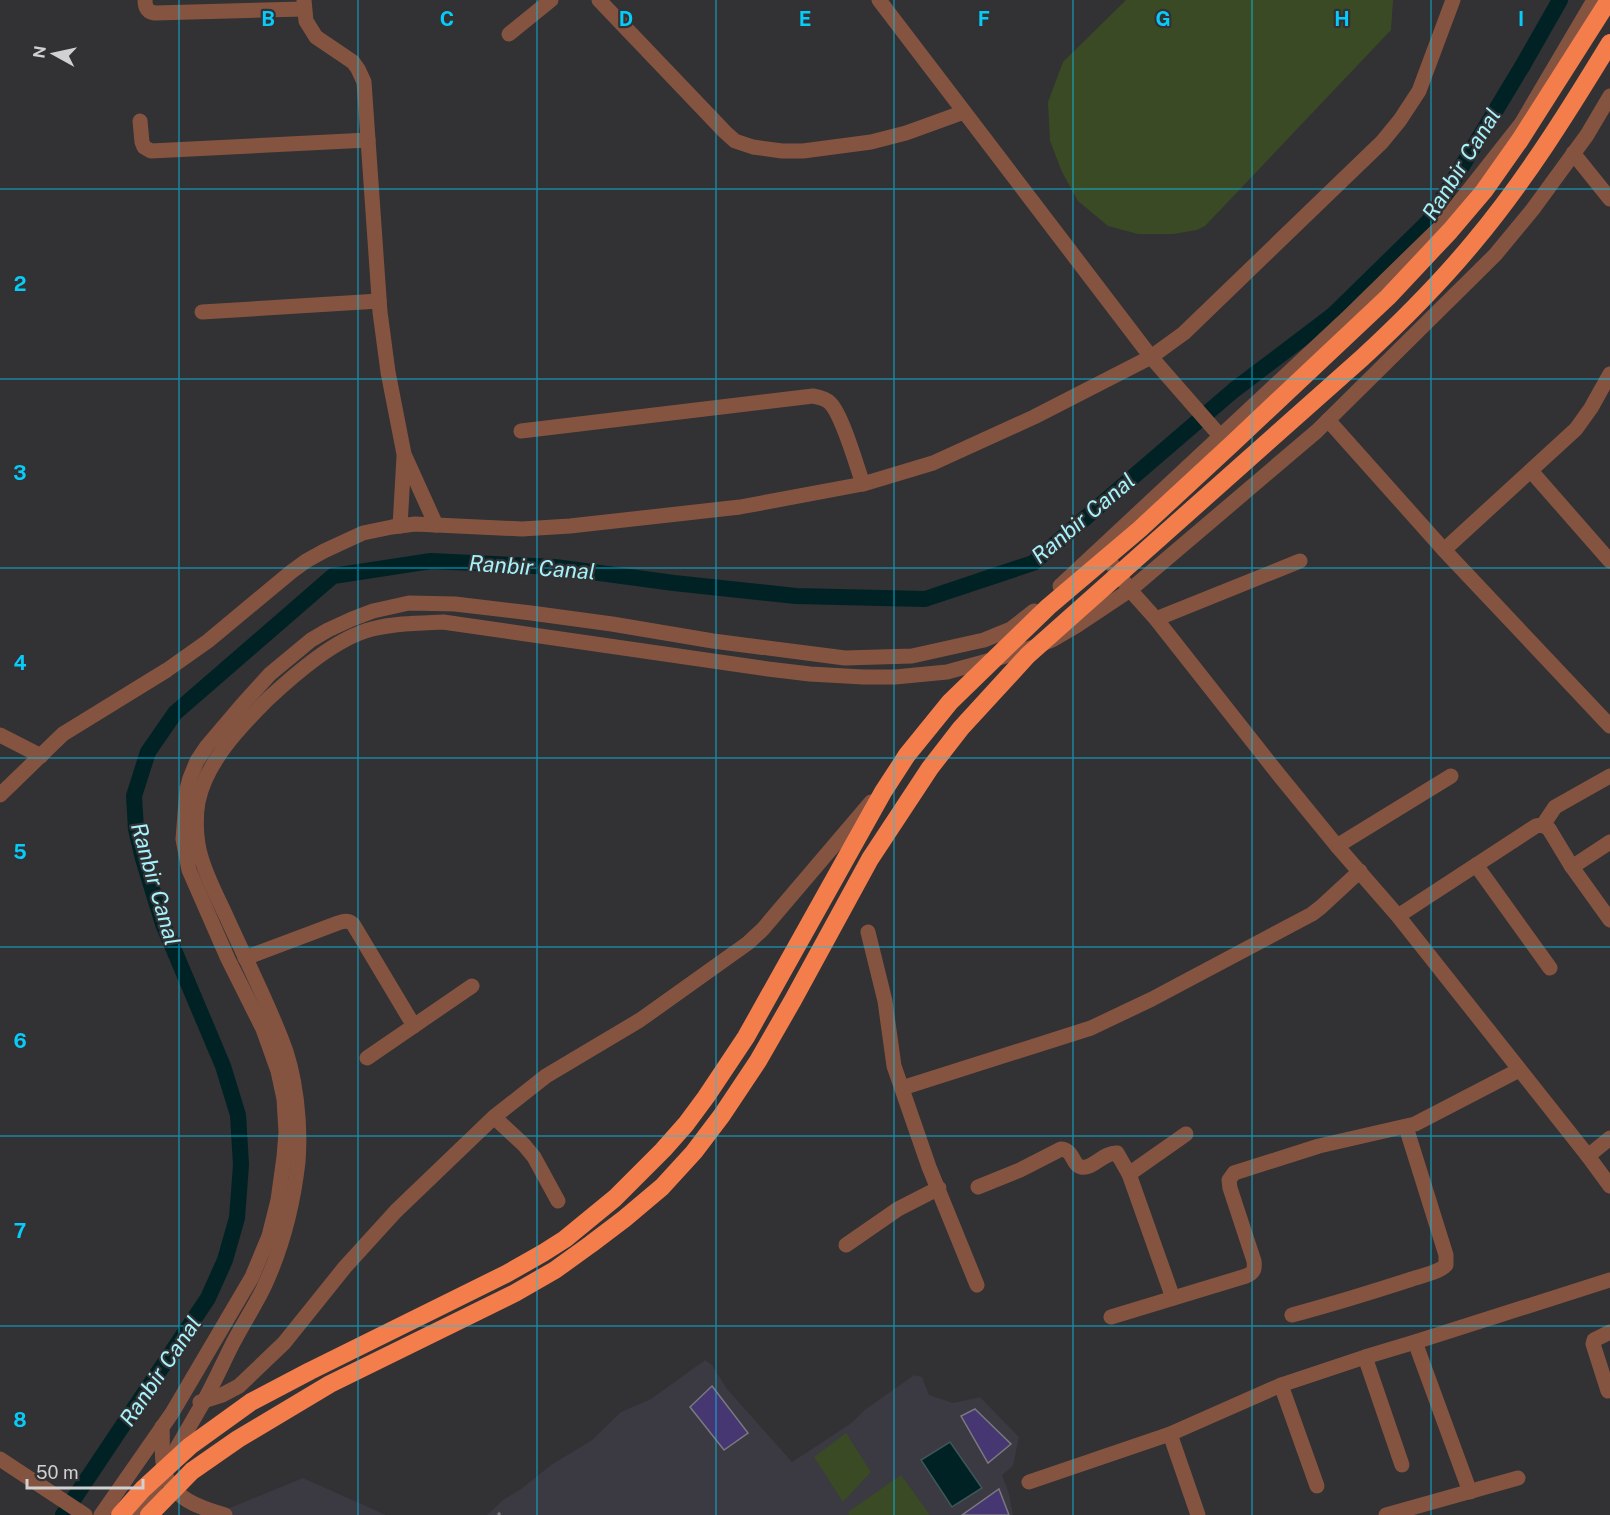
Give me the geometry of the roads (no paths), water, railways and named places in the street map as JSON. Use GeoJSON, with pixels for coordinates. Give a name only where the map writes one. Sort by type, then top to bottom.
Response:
{"type":"FeatureCollection","features":[{"type":"Feature","properties":{"kind":"highway"},"geometry":{"type":"LineString","coordinates":[[120,1515],[142,1489],[190,1446],[251,1402],[506,1274],[543,1253],[615,1198],[655,1158],[686,1124],[746,1037],[883,792],[928,727],[950,702],[1048,607],[1140,529],[1388,297],[1426,258],[1485,190],[1550,94],[1609,0]]}},
{"type":"Feature","properties":{"kind":"highway"},"geometry":{"type":"LineString","coordinates":[[149,1515],[192,1471],[237,1439],[330,1384],[555,1270],[624,1219],[662,1187],[723,1115],[793,1000],[870,859],[930,768],[961,728],[1028,655],[1362,358],[1411,311],[1474,243],[1515,189],[1560,124],[1610,43]]}},
{"type":"Feature","properties":{"kind":"street"},"geometry":{"type":"LineString","coordinates":[[145,0],[148,11],[155,13],[304,4],[306,21],[316,38],[353,62],[358,69],[364,82],[379,301],[388,372],[404,454],[436,525]]}},
{"type":"Feature","properties":{"kind":"street"},"geometry":{"type":"LineString","coordinates":[[509,34],[551,0]]}},
{"type":"Feature","properties":{"kind":"street"},"geometry":{"type":"LineString","coordinates":[[599,0],[725,132],[744,145],[782,151],[803,151],[860,143],[906,133],[964,112]]}},
{"type":"Feature","properties":{"kind":"street"},"geometry":{"type":"LineString","coordinates":[[879,0],[1151,357],[1218,434]]}},
{"type":"Feature","properties":{"kind":"street"},"geometry":{"type":"LineString","coordinates":[[0,795],[63,734],[167,670],[208,641],[306,561],[363,533],[400,526],[436,525],[522,529],[570,526],[740,507],[863,484],[933,463],[1034,417],[1151,357],[1184,333],[1382,142],[1419,91],[1453,0]]}},
{"type":"Feature","properties":{"kind":"street"},"geometry":{"type":"LineString","coordinates":[[101,1515],[172,1413],[252,1277],[269,1236],[274,1216],[284,1157],[285,1099],[263,1029],[228,959],[189,870],[183,840],[187,789],[197,761],[212,740],[270,674],[303,646],[328,630],[373,611],[409,603],[455,604],[531,613],[713,641],[845,658],[912,656],[984,640],[1011,629],[1100,549],[1218,434],[1439,228],[1521,124],[1594,0]]}},
{"type":"Feature","properties":{"kind":"street"},"geometry":{"type":"LineString","coordinates":[[138,1515],[204,1401],[263,1289],[278,1254],[287,1224],[298,1161],[294,1084],[283,1041],[200,856],[197,836],[197,805],[201,790],[216,760],[230,740],[281,687],[329,649],[355,635],[371,629],[443,621],[768,669],[843,676],[895,677],[947,672],[983,663],[1052,640],[1130,590],[1328,420],[1495,255],[1533,209],[1608,105]]}},
{"type":"Feature","properties":{"kind":"street"},"geometry":{"type":"LineString","coordinates":[[140,121],[142,142],[144,147],[151,151],[368,140]]}},
{"type":"Feature","properties":{"kind":"street"},"geometry":{"type":"LineString","coordinates":[[1573,153],[1610,199]]}},
{"type":"Feature","properties":{"kind":"street"},"geometry":{"type":"LineString","coordinates":[[202,312],[379,301]]}},
{"type":"Feature","properties":{"kind":"street"},"geometry":{"type":"LineString","coordinates":[[1444,550],[1576,429],[1609,377]]}},
{"type":"Feature","properties":{"kind":"street"},"geometry":{"type":"LineString","coordinates":[[521,431],[813,396],[827,401],[837,412],[863,484]]}},
{"type":"Feature","properties":{"kind":"street"},"geometry":{"type":"LineString","coordinates":[[1328,420],[1444,550],[1610,726]]}},
{"type":"Feature","properties":{"kind":"street"},"geometry":{"type":"LineString","coordinates":[[400,526],[404,454]]}},
{"type":"Feature","properties":{"kind":"street"},"geometry":{"type":"LineString","coordinates":[[1531,471],[1610,561]]}},
{"type":"Feature","properties":{"kind":"street"},"geometry":{"type":"LineString","coordinates":[[1100,549],[1130,590],[1156,619],[1279,775],[1398,916],[1610,1186]]}},
{"type":"Feature","properties":{"kind":"street"},"geometry":{"type":"LineString","coordinates":[[1156,619],[1300,561]]}},
{"type":"Feature","properties":{"kind":"street"},"geometry":{"type":"LineString","coordinates":[[172,1413],[222,1395],[239,1386],[284,1342],[345,1267],[396,1211],[495,1117],[546,1076],[640,1020],[730,957],[763,929],[882,790],[983,663],[1026,617]]}},
{"type":"Feature","properties":{"kind":"street"},"geometry":{"type":"LineString","coordinates":[[0,735],[41,756]]}},
{"type":"Feature","properties":{"kind":"street"},"geometry":{"type":"LineString","coordinates":[[1337,846],[1451,776]]}},
{"type":"Feature","properties":{"kind":"street"},"geometry":{"type":"LineString","coordinates":[[1544,825],[1555,807],[1610,776]]}},
{"type":"Feature","properties":{"kind":"street"},"geometry":{"type":"LineString","coordinates":[[1398,916],[1536,826],[1544,825],[1549,829],[1572,867],[1610,920]]}},
{"type":"Feature","properties":{"kind":"street"},"geometry":{"type":"LineString","coordinates":[[1572,867],[1610,842]]}},
{"type":"Feature","properties":{"kind":"street"},"geometry":{"type":"LineString","coordinates":[[1476,865],[1550,968]]}},
{"type":"Feature","properties":{"kind":"street"},"geometry":{"type":"LineString","coordinates":[[902,1088],[1091,1028],[1152,999],[1312,914],[1360,871]]}},
{"type":"Feature","properties":{"kind":"street"},"geometry":{"type":"LineString","coordinates":[[245,958],[338,923],[350,922],[354,924],[414,1026]]}},
{"type":"Feature","properties":{"kind":"street"},"geometry":{"type":"LineString","coordinates":[[868,932],[885,1001],[892,1058],[929,1167],[977,1285]]}},
{"type":"Feature","properties":{"kind":"street"},"geometry":{"type":"LineString","coordinates":[[367,1058],[472,986]]}},
{"type":"Feature","properties":{"kind":"street"},"geometry":{"type":"LineString","coordinates":[[1111,1317],[1253,1272],[1254,1261],[1230,1188],[1229,1180],[1234,1173],[1319,1146],[1406,1127],[1426,1119],[1519,1070]]}},
{"type":"Feature","properties":{"kind":"street"},"geometry":{"type":"LineString","coordinates":[[495,1117],[534,1157],[558,1201]]}},
{"type":"Feature","properties":{"kind":"street"},"geometry":{"type":"LineString","coordinates":[[1292,1315],[1356,1298],[1446,1265],[1446,1255],[1406,1127]]}},
{"type":"Feature","properties":{"kind":"street"},"geometry":{"type":"LineString","coordinates":[[1130,1173],[1186,1134]]}},
{"type":"Feature","properties":{"kind":"street"},"geometry":{"type":"LineString","coordinates":[[1588,1156],[1610,1138]]}},
{"type":"Feature","properties":{"kind":"street"},"geometry":{"type":"LineString","coordinates":[[978,1187],[1020,1170],[1061,1149],[1068,1151],[1081,1167],[1086,1167],[1111,1153],[1117,1153],[1130,1173],[1173,1298]]}},
{"type":"Feature","properties":{"kind":"street"},"geometry":{"type":"LineString","coordinates":[[846,1245],[898,1209],[939,1188]]}},
{"type":"Feature","properties":{"kind":"street"},"geometry":{"type":"LineString","coordinates":[[1029,1482],[1170,1434],[1281,1385],[1365,1356],[1610,1280]]}},
{"type":"Feature","properties":{"kind":"street"},"geometry":{"type":"LineString","coordinates":[[1608,1391],[1593,1344],[1599,1336],[1610,1332]]}},
{"type":"Feature","properties":{"kind":"street"},"geometry":{"type":"LineString","coordinates":[[1415,1342],[1470,1492]]}},
{"type":"Feature","properties":{"kind":"street"},"geometry":{"type":"LineString","coordinates":[[1365,1356],[1402,1465]]}},
{"type":"Feature","properties":{"kind":"street"},"geometry":{"type":"LineString","coordinates":[[1281,1385],[1317,1486]]}},
{"type":"Feature","properties":{"kind":"street"},"geometry":{"type":"LineString","coordinates":[[162,1427],[164,1469],[170,1485],[183,1499],[225,1515]]}},
{"type":"Feature","properties":{"kind":"street"},"geometry":{"type":"LineString","coordinates":[[1170,1434],[1198,1515]]}},
{"type":"Feature","properties":{"kind":"street"},"geometry":{"type":"LineString","coordinates":[[0,1459],[80,1512]]}},
{"type":"Feature","properties":{"kind":"street"},"geometry":{"type":"LineString","coordinates":[[1386,1515],[1518,1478]]}},
{"type":"Feature","properties":{"kind":"water"},"geometry":{"type":"Polygon","coordinates":[[[950,1442],[982,1488],[952,1507],[921,1460],[950,1442]]]}},
{"type":"Feature","properties":{"kind":"waterway","name":"Ranbir Canal"},"geometry":{"type":"LineString","coordinates":[[63,1515],[208,1298],[225,1260],[237,1218],[241,1165],[238,1115],[223,1066],[163,924],[136,829],[134,796],[148,752],[175,713],[333,576],[431,561],[555,567],[796,596],[925,599],[1033,563],[1234,390],[1333,315],[1429,221],[1560,0]]}}]}
